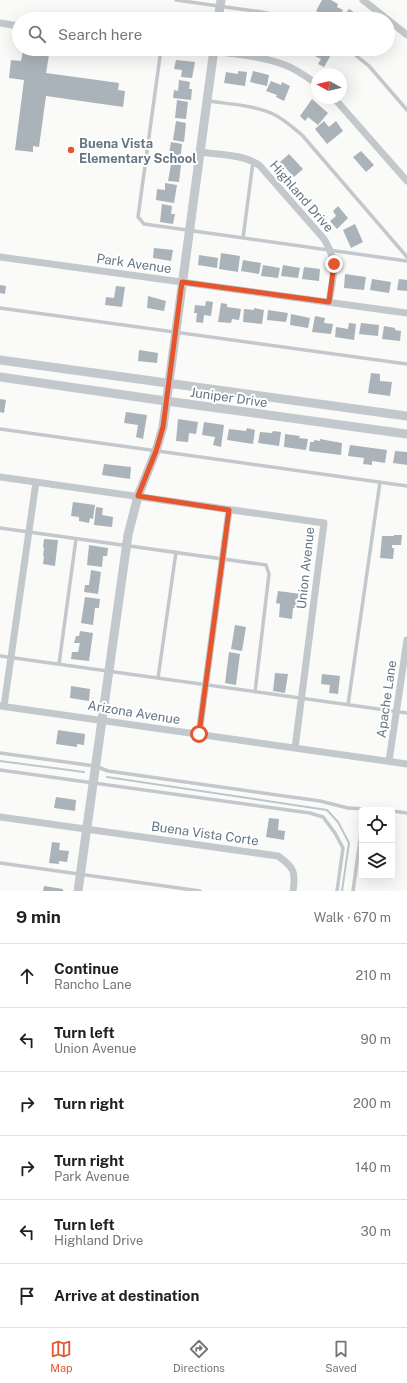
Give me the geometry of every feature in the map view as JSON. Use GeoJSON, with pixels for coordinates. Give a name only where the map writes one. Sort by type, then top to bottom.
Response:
{"type":"FeatureCollection","features":[{"type":"Feature","properties":{"kind":"street"},"geometry":{"type":"LineString","coordinates":[[363,0],[378,12]]}},
{"type":"Feature","properties":{"kind":"street"},"geometry":{"type":"LineString","coordinates":[[0,23],[12,25]]}},
{"type":"Feature","properties":{"kind":"street"},"geometry":{"type":"LineString","coordinates":[[395,25],[407,35]]}},
{"type":"Feature","properties":{"kind":"street"},"geometry":{"type":"LineString","coordinates":[[78,891],[127,546],[138,496],[156,451],[163,427],[212,56]]}},
{"type":"Feature","properties":{"kind":"street"},"geometry":{"type":"LineString","coordinates":[[249,56],[286,65],[311,79]]}},
{"type":"Feature","properties":{"kind":"street"},"geometry":{"type":"LineString","coordinates":[[339,104],[407,181]]}},
{"type":"Feature","properties":{"kind":"street","name":"Highland Drive"},"geometry":{"type":"LineString","coordinates":[[200,152],[244,158],[253,161],[260,166],[324,239],[331,250],[334,264],[329,302]]}},
{"type":"Feature","properties":{"kind":"street","name":"Park Avenue"},"geometry":{"type":"LineString","coordinates":[[0,257],[407,313]]}},
{"type":"Feature","properties":{"kind":"street","name":"Juniper Drive"},"geometry":{"type":"LineString","coordinates":[[0,360],[407,416]]}},
{"type":"Feature","properties":{"kind":"street","name":"Juniper Drive"},"geometry":{"type":"LineString","coordinates":[[0,377],[407,434]]}},
{"type":"Feature","properties":{"kind":"street"},"geometry":{"type":"LineString","coordinates":[[379,430],[382,412]]}},
{"type":"Feature","properties":{"kind":"street","name":"Union Avenue"},"geometry":{"type":"LineString","coordinates":[[0,478],[324,523],[295,748]]}},
{"type":"Feature","properties":{"kind":"street"},"geometry":{"type":"LineString","coordinates":[[2,706],[11,657],[36,482]]}},
{"type":"Feature","properties":{"kind":"street"},"geometry":{"type":"LineString","coordinates":[[199,734],[229,510]]}},
{"type":"Feature","properties":{"kind":"street","name":"Apache Lane"},"geometry":{"type":"LineString","coordinates":[[389,761],[407,640]]}},
{"type":"Feature","properties":{"kind":"street","name":"Arizona Avenue"},"geometry":{"type":"LineString","coordinates":[[2,706],[102,719],[407,764]]}},
{"type":"Feature","properties":{"kind":"street","name":"Buena Vista Corte"},"geometry":{"type":"LineString","coordinates":[[0,817],[278,856],[290,864],[295,878],[293,891]]}},
{"type":"Feature","properties":{"kind":"lane"},"geometry":{"type":"LineString","coordinates":[[176,0],[220,3],[262,12]]}},
{"type":"Feature","properties":{"kind":"lane"},"geometry":{"type":"LineString","coordinates":[[160,56],[138,217],[144,224],[407,261]]}},
{"type":"Feature","properties":{"kind":"lane"},"geometry":{"type":"LineString","coordinates":[[356,56],[368,66],[407,110]]}},
{"type":"Feature","properties":{"kind":"lane"},"geometry":{"type":"LineString","coordinates":[[207,101],[252,108],[271,113],[286,121],[302,135],[407,257]]}},
{"type":"Feature","properties":{"kind":"lane"},"geometry":{"type":"LineString","coordinates":[[243,238],[253,161]]}},
{"type":"Feature","properties":{"kind":"lane"},"geometry":{"type":"LineString","coordinates":[[0,308],[407,364]]}},
{"type":"Feature","properties":{"kind":"lane"},"geometry":{"type":"LineString","coordinates":[[0,429],[407,486]]}},
{"type":"Feature","properties":{"kind":"lane"},"geometry":{"type":"LineString","coordinates":[[348,705],[380,482]]}},
{"type":"Feature","properties":{"kind":"lane"},"geometry":{"type":"LineString","coordinates":[[0,528],[266,565],[269,574],[255,692]]}},
{"type":"Feature","properties":{"kind":"lane"},"geometry":{"type":"LineString","coordinates":[[59,664],[76,539]]}},
{"type":"Feature","properties":{"kind":"lane"},"geometry":{"type":"LineString","coordinates":[[158,678],[176,552]]}},
{"type":"Feature","properties":{"kind":"lane"},"geometry":{"type":"LineString","coordinates":[[0,656],[407,713]]}},
{"type":"Feature","properties":{"kind":"lane"},"geometry":{"type":"LineString","coordinates":[[0,753],[95,766],[108,771],[320,801],[359,809]]}},
{"type":"Feature","properties":{"kind":"lane"},"geometry":{"type":"LineString","coordinates":[[0,770],[310,812],[323,818],[335,833],[343,848],[337,891]]}},
{"type":"Feature","properties":{"kind":"lane"},"geometry":{"type":"LineString","coordinates":[[395,811],[407,813]]}},
{"type":"Feature","properties":{"kind":"lane"},"geometry":{"type":"LineString","coordinates":[[353,891],[360,843]]}},
{"type":"Feature","properties":{"kind":"lane"},"geometry":{"type":"LineString","coordinates":[[0,863],[200,891]]}},
{"type":"Feature","properties":{"kind":"building"},"geometry":{"type":"Polygon","coordinates":[[[322,0],[331,0],[338,4],[337,7],[343,10],[342,12],[316,11],[322,0]]]}},
{"type":"Feature","properties":{"kind":"building"},"geometry":{"type":"Polygon","coordinates":[[[349,9],[354,12],[347,12],[349,9]]]}},
{"type":"Feature","properties":{"kind":"building","name":"Buena Vista Elementary School"},"geometry":{"type":"Polygon","coordinates":[[[22,56],[49,56],[46,73],[119,83],[118,90],[125,91],[123,107],[46,96],[39,147],[33,146],[33,152],[15,150],[24,80],[9,78],[11,60],[21,61],[22,56]]]}},
{"type":"Feature","properties":{"kind":"building"},"geometry":{"type":"Polygon","coordinates":[[[315,56],[330,56],[324,67],[318,64],[321,59],[315,56]]]}},
{"type":"Feature","properties":{"kind":"building"},"geometry":{"type":"Polygon","coordinates":[[[176,60],[195,62],[192,78],[181,77],[182,70],[174,69],[176,60]]]}},
{"type":"Feature","properties":{"kind":"building"},"geometry":{"type":"Polygon","coordinates":[[[238,71],[247,72],[245,86],[224,83],[226,72],[238,74],[238,71]]]}},
{"type":"Feature","properties":{"kind":"building"},"geometry":{"type":"Polygon","coordinates":[[[253,71],[269,75],[267,86],[250,82],[253,71]]]}},
{"type":"Feature","properties":{"kind":"building"},"geometry":{"type":"Polygon","coordinates":[[[179,80],[190,82],[189,89],[192,89],[191,100],[173,98],[174,90],[178,91],[179,80]]]}},
{"type":"Feature","properties":{"kind":"building"},"geometry":{"type":"Polygon","coordinates":[[[271,81],[281,85],[282,82],[290,86],[284,101],[276,97],[277,95],[266,91],[271,81]]]}},
{"type":"Feature","properties":{"kind":"building"},"geometry":{"type":"Polygon","coordinates":[[[177,100],[188,102],[186,119],[175,118],[177,100]]]}},
{"type":"Feature","properties":{"kind":"building"},"geometry":{"type":"Polygon","coordinates":[[[311,100],[311,104],[318,104],[328,113],[318,125],[308,117],[305,121],[300,116],[311,100]]]}},
{"type":"Feature","properties":{"kind":"building"},"geometry":{"type":"Polygon","coordinates":[[[176,121],[186,123],[184,142],[173,140],[176,121]]]}},
{"type":"Feature","properties":{"kind":"building"},"geometry":{"type":"Polygon","coordinates":[[[324,121],[329,127],[336,121],[343,131],[327,144],[315,129],[324,121]]]}},
{"type":"Feature","properties":{"kind":"building"},"geometry":{"type":"Polygon","coordinates":[[[171,142],[182,144],[180,162],[168,160],[171,142]]]}},
{"type":"Feature","properties":{"kind":"building"},"geometry":{"type":"Polygon","coordinates":[[[361,151],[374,165],[366,172],[353,157],[361,151]]]}},
{"type":"Feature","properties":{"kind":"building"},"geometry":{"type":"Polygon","coordinates":[[[289,154],[303,169],[294,177],[280,162],[289,154]]]}},
{"type":"Feature","properties":{"kind":"building"},"geometry":{"type":"Polygon","coordinates":[[[171,164],[181,165],[179,182],[168,181],[171,164]]]}},
{"type":"Feature","properties":{"kind":"building"},"geometry":{"type":"Polygon","coordinates":[[[165,183],[177,185],[174,203],[156,200],[157,189],[165,190],[165,183]]]}},
{"type":"Feature","properties":{"kind":"building"},"geometry":{"type":"Polygon","coordinates":[[[162,204],[172,206],[171,214],[175,214],[173,224],[160,222],[162,204]]]}},
{"type":"Feature","properties":{"kind":"building"},"geometry":{"type":"Polygon","coordinates":[[[338,206],[348,218],[337,229],[330,221],[336,216],[333,211],[338,206]]]}},
{"type":"Feature","properties":{"kind":"building"},"geometry":{"type":"Polygon","coordinates":[[[355,224],[363,242],[351,248],[343,230],[355,224]]]}},
{"type":"Feature","properties":{"kind":"building"},"geometry":{"type":"Polygon","coordinates":[[[154,248],[173,250],[171,261],[153,258],[154,248]]]}},
{"type":"Feature","properties":{"kind":"building"},"geometry":{"type":"Polygon","coordinates":[[[221,253],[240,256],[238,272],[219,269],[221,253]]]}},
{"type":"Feature","properties":{"kind":"building"},"geometry":{"type":"Polygon","coordinates":[[[199,255],[218,258],[217,268],[198,265],[199,255]]]}},
{"type":"Feature","properties":{"kind":"building"},"geometry":{"type":"Polygon","coordinates":[[[243,260],[261,263],[259,274],[241,271],[243,260]]]}},
{"type":"Feature","properties":{"kind":"building"},"geometry":{"type":"Polygon","coordinates":[[[263,265],[280,268],[278,278],[261,276],[263,265]]]}},
{"type":"Feature","properties":{"kind":"building"},"geometry":{"type":"Polygon","coordinates":[[[283,265],[300,268],[298,278],[281,276],[283,265]]]}},
{"type":"Feature","properties":{"kind":"building"},"geometry":{"type":"Polygon","coordinates":[[[304,267],[320,269],[319,281],[302,279],[304,267]]]}},
{"type":"Feature","properties":{"kind":"building"},"geometry":{"type":"Polygon","coordinates":[[[345,274],[366,277],[364,290],[344,288],[345,274]]]}},
{"type":"Feature","properties":{"kind":"building"},"geometry":{"type":"Polygon","coordinates":[[[372,279],[391,282],[389,293],[370,290],[372,279]]]}},
{"type":"Feature","properties":{"kind":"building"},"geometry":{"type":"Polygon","coordinates":[[[399,279],[407,280],[407,291],[397,290],[399,279]]]}},
{"type":"Feature","properties":{"kind":"building"},"geometry":{"type":"Polygon","coordinates":[[[0,285],[6,286],[5,294],[0,293],[0,285]]]}},
{"type":"Feature","properties":{"kind":"building"},"geometry":{"type":"Polygon","coordinates":[[[116,286],[125,287],[122,307],[105,305],[106,297],[114,298],[116,286]]]}},
{"type":"Feature","properties":{"kind":"building"},"geometry":{"type":"Polygon","coordinates":[[[148,296],[166,301],[164,311],[147,308],[148,296]]]}},
{"type":"Feature","properties":{"kind":"building"},"geometry":{"type":"Polygon","coordinates":[[[206,301],[213,302],[211,316],[204,315],[203,323],[196,322],[197,313],[194,313],[195,305],[205,306],[206,301]]]}},
{"type":"Feature","properties":{"kind":"building"},"geometry":{"type":"Polygon","coordinates":[[[221,303],[227,304],[227,307],[241,309],[239,320],[232,319],[231,323],[218,322],[221,303]]]}},
{"type":"Feature","properties":{"kind":"building"},"geometry":{"type":"Polygon","coordinates":[[[254,308],[264,310],[262,324],[243,322],[244,309],[254,310],[254,308]]]}},
{"type":"Feature","properties":{"kind":"building"},"geometry":{"type":"Polygon","coordinates":[[[268,310],[288,313],[286,322],[267,320],[268,310]]]}},
{"type":"Feature","properties":{"kind":"building"},"geometry":{"type":"Polygon","coordinates":[[[291,314],[310,318],[308,328],[290,325],[291,314]]]}},
{"type":"Feature","properties":{"kind":"building"},"geometry":{"type":"Polygon","coordinates":[[[315,316],[325,318],[324,323],[333,324],[331,334],[312,332],[315,316]]]}},
{"type":"Feature","properties":{"kind":"building"},"geometry":{"type":"Polygon","coordinates":[[[349,323],[356,324],[354,340],[335,337],[336,327],[348,329],[349,323]]]}},
{"type":"Feature","properties":{"kind":"building"},"geometry":{"type":"Polygon","coordinates":[[[361,323],[379,325],[378,336],[359,334],[361,323]]]}},
{"type":"Feature","properties":{"kind":"building"},"geometry":{"type":"Polygon","coordinates":[[[384,326],[401,331],[400,341],[382,339],[384,326]]]}},
{"type":"Feature","properties":{"kind":"building"},"geometry":{"type":"Polygon","coordinates":[[[139,350],[158,353],[157,363],[138,361],[139,350]]]}},
{"type":"Feature","properties":{"kind":"building"},"geometry":{"type":"Polygon","coordinates":[[[371,373],[380,374],[380,381],[392,382],[390,396],[368,393],[371,373]]]}},
{"type":"Feature","properties":{"kind":"building"},"geometry":{"type":"Polygon","coordinates":[[[0,399],[6,400],[4,413],[0,412],[0,399]]]}},
{"type":"Feature","properties":{"kind":"building"},"geometry":{"type":"Polygon","coordinates":[[[126,412],[147,415],[143,439],[136,437],[138,425],[124,423],[126,412]]]}},
{"type":"Feature","properties":{"kind":"building"},"geometry":{"type":"Polygon","coordinates":[[[178,419],[198,422],[196,434],[189,433],[188,442],[176,441],[178,419]]]}},
{"type":"Feature","properties":{"kind":"building"},"geometry":{"type":"Polygon","coordinates":[[[204,422],[224,425],[221,447],[213,445],[215,437],[202,435],[204,422]]]}},
{"type":"Feature","properties":{"kind":"building"},"geometry":{"type":"Polygon","coordinates":[[[247,428],[255,430],[253,444],[227,440],[229,429],[246,431],[247,428]]]}},
{"type":"Feature","properties":{"kind":"building"},"geometry":{"type":"Polygon","coordinates":[[[273,431],[281,432],[279,446],[258,443],[260,432],[272,433],[273,431]]]}},
{"type":"Feature","properties":{"kind":"building"},"geometry":{"type":"Polygon","coordinates":[[[285,434],[300,436],[299,438],[308,439],[306,450],[284,447],[285,434]]]}},
{"type":"Feature","properties":{"kind":"building"},"geometry":{"type":"Polygon","coordinates":[[[320,439],[342,443],[341,455],[309,451],[310,442],[314,442],[314,440],[320,441],[320,439]]]}},
{"type":"Feature","properties":{"kind":"building"},"geometry":{"type":"Polygon","coordinates":[[[350,445],[387,450],[385,463],[372,461],[372,465],[363,464],[364,458],[348,456],[350,445]]]}},
{"type":"Feature","properties":{"kind":"building"},"geometry":{"type":"Polygon","coordinates":[[[395,451],[407,452],[407,465],[393,463],[395,451]]]}},
{"type":"Feature","properties":{"kind":"building"},"geometry":{"type":"Polygon","coordinates":[[[104,464],[131,467],[130,479],[102,475],[104,464]]]}},
{"type":"Feature","properties":{"kind":"building"},"geometry":{"type":"Polygon","coordinates":[[[73,502],[95,505],[93,519],[90,518],[89,523],[79,521],[79,517],[71,516],[73,502]]]}},
{"type":"Feature","properties":{"kind":"building"},"geometry":{"type":"Polygon","coordinates":[[[96,507],[103,508],[102,515],[113,517],[112,527],[94,525],[96,507]]]}},
{"type":"Feature","properties":{"kind":"building"},"geometry":{"type":"Polygon","coordinates":[[[402,535],[401,545],[392,545],[392,548],[394,548],[393,559],[380,558],[382,536],[402,535]]]}},
{"type":"Feature","properties":{"kind":"building"},"geometry":{"type":"Polygon","coordinates":[[[44,539],[58,540],[55,566],[43,564],[44,539]]]}},
{"type":"Feature","properties":{"kind":"building"},"geometry":{"type":"Polygon","coordinates":[[[89,545],[108,548],[107,556],[103,556],[102,567],[87,565],[89,545]]]}},
{"type":"Feature","properties":{"kind":"building"},"geometry":{"type":"Polygon","coordinates":[[[91,570],[101,572],[98,594],[84,592],[85,585],[89,585],[91,570]]]}},
{"type":"Feature","properties":{"kind":"building"},"geometry":{"type":"Polygon","coordinates":[[[278,591],[301,594],[298,608],[293,608],[292,619],[279,617],[280,604],[276,603],[278,591]]]}},
{"type":"Feature","properties":{"kind":"building"},"geometry":{"type":"Polygon","coordinates":[[[85,597],[100,599],[99,608],[95,608],[93,625],[81,623],[85,597]]]}},
{"type":"Feature","properties":{"kind":"building"},"geometry":{"type":"Polygon","coordinates":[[[235,625],[246,627],[242,651],[231,649],[235,625]]]}},
{"type":"Feature","properties":{"kind":"building"},"geometry":{"type":"Polygon","coordinates":[[[80,631],[93,633],[89,661],[71,659],[72,652],[78,652],[80,643],[74,643],[76,636],[79,636],[80,631]]]}},
{"type":"Feature","properties":{"kind":"building"},"geometry":{"type":"Polygon","coordinates":[[[229,652],[240,654],[236,685],[225,683],[229,652]]]}},
{"type":"Feature","properties":{"kind":"building"},"geometry":{"type":"Polygon","coordinates":[[[275,673],[288,674],[285,693],[273,691],[275,673]]]}},
{"type":"Feature","properties":{"kind":"building"},"geometry":{"type":"Polygon","coordinates":[[[322,674],[340,676],[338,694],[329,693],[330,685],[321,684],[322,674]]]}},
{"type":"Feature","properties":{"kind":"building"},"geometry":{"type":"Polygon","coordinates":[[[71,686],[90,689],[89,701],[70,698],[71,686]]]}},
{"type":"Feature","properties":{"kind":"building"},"geometry":{"type":"Polygon","coordinates":[[[58,730],[85,734],[84,745],[77,744],[77,747],[56,744],[58,730]]]}},
{"type":"Feature","properties":{"kind":"building"},"geometry":{"type":"Polygon","coordinates":[[[56,797],[76,800],[75,811],[54,808],[56,797]]]}},
{"type":"Feature","properties":{"kind":"building"},"geometry":{"type":"Polygon","coordinates":[[[269,818],[279,819],[278,830],[285,831],[284,840],[266,837],[269,818]]]}},
{"type":"Feature","properties":{"kind":"building"},"geometry":{"type":"Polygon","coordinates":[[[52,842],[60,843],[59,850],[69,851],[67,862],[59,861],[59,864],[49,863],[52,842]]]}},
{"type":"Feature","properties":{"kind":"building"},"geometry":{"type":"Polygon","coordinates":[[[44,886],[63,889],[63,891],[43,891],[44,886]]]}},
{"type":"Feature","properties":{"kind":"waterway"},"geometry":{"type":"LineString","coordinates":[[0,761],[84,772]]}},
{"type":"Feature","properties":{"kind":"waterway"},"geometry":{"type":"LineString","coordinates":[[107,777],[327,810],[338,822],[349,843],[342,891]]}},
{"type":"Feature","properties":{"kind":"place","name":"Buena Vista Elementary School"},"geometry":{"type":"Point","coordinates":[71,150]}},
{"type":"Feature","properties":{"kind":"route"},"geometry":{"type":"LineString","coordinates":[[199,734],[229,510],[138,496],[156,451],[163,427],[182,282],[329,302],[334,264]]}}]}
